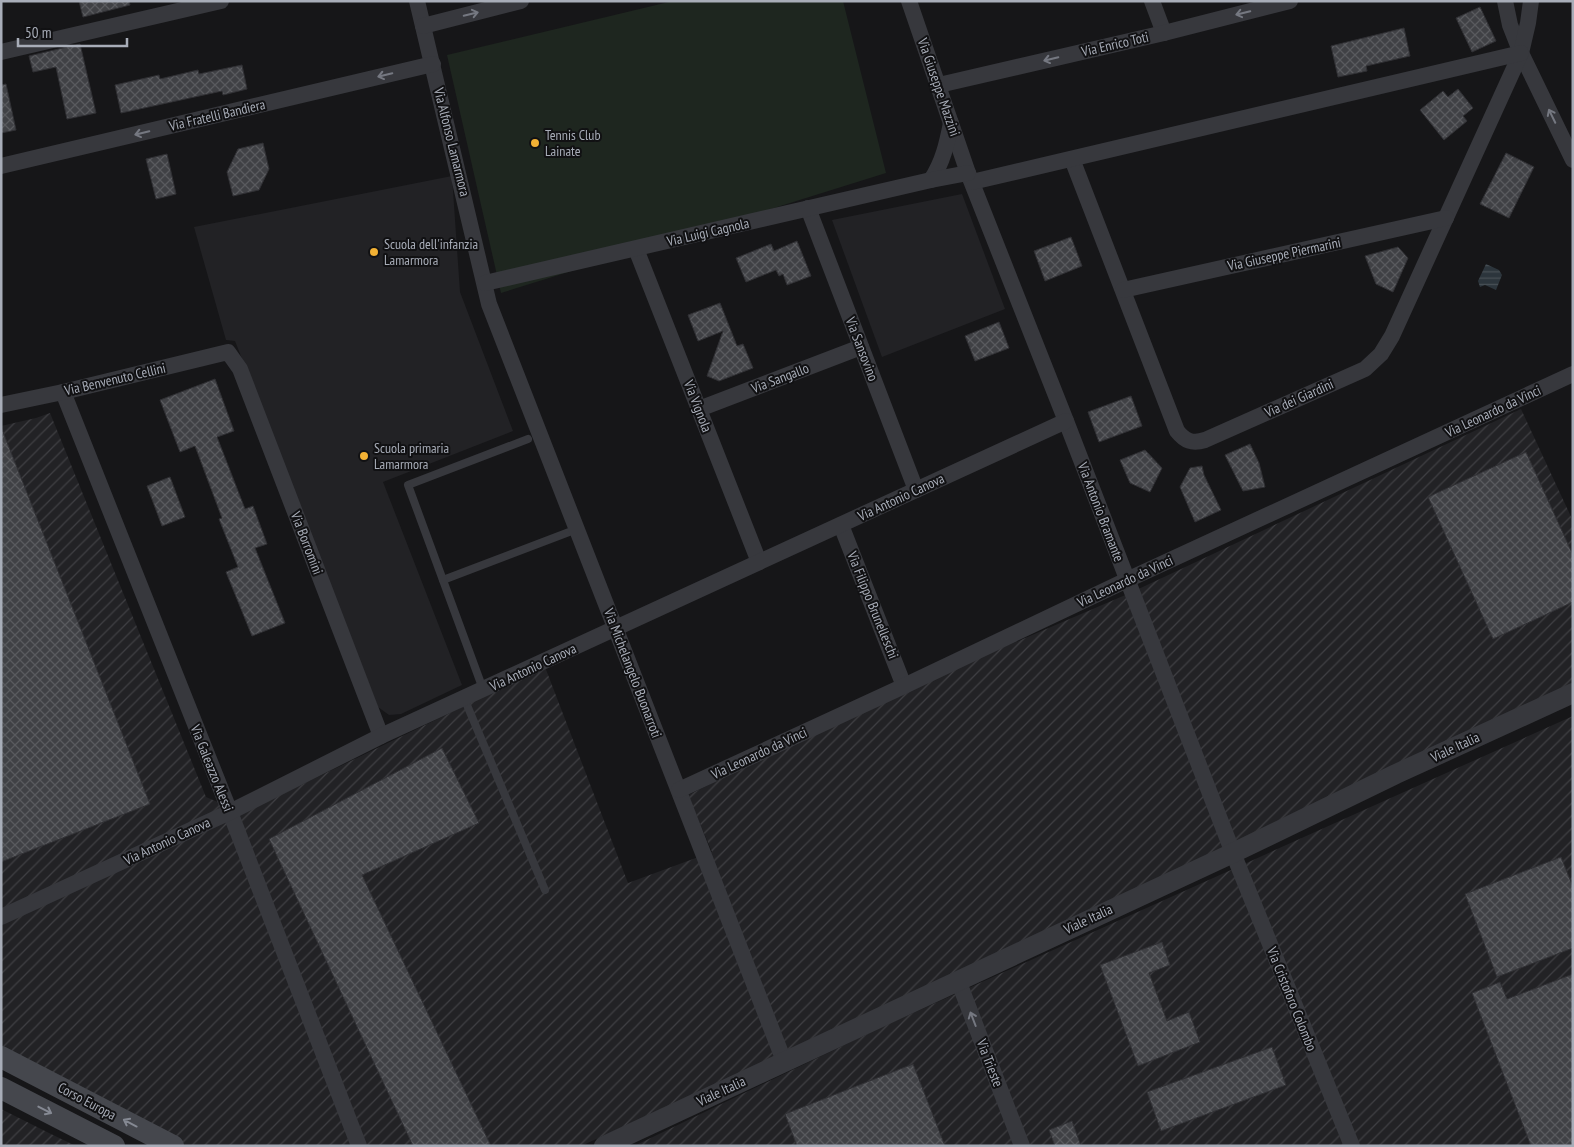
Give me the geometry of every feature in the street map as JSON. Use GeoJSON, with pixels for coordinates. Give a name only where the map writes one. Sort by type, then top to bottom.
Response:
{"type":"FeatureCollection","features":[{"type":"Feature","properties":{"kind":"main road","name":"Corso Europa"},"geometry":{"type":"LineString","coordinates":[[1,1057],[173,1146]]}},
{"type":"Feature","properties":{"kind":"main road","name":"Corso Europa"},"geometry":{"type":"LineString","coordinates":[[1,1088],[114,1146]]}},
{"type":"Feature","properties":{"kind":"street"},"geometry":{"type":"LineString","coordinates":[[1,52],[221,1]]}},
{"type":"Feature","properties":{"kind":"street","name":"Via Alfonso Lamarmora"},"geometry":{"type":"LineString","coordinates":[[417,1],[485,283]]}},
{"type":"Feature","properties":{"kind":"street"},"geometry":{"type":"LineString","coordinates":[[423,26],[522,1]]}},
{"type":"Feature","properties":{"kind":"street","name":"Via Giuseppe Mazzini"},"geometry":{"type":"LineString","coordinates":[[910,1],[970,177]]}},
{"type":"Feature","properties":{"kind":"street"},"geometry":{"type":"LineString","coordinates":[[1152,1],[1164,33]]}},
{"type":"Feature","properties":{"kind":"street","name":"Via Enrico Toti"},"geometry":{"type":"LineString","coordinates":[[939,85],[1164,33],[1290,1]]}},
{"type":"Feature","properties":{"kind":"street"},"geometry":{"type":"LineString","coordinates":[[1505,1],[1510,25],[1521,53],[1573,160]]}},
{"type":"Feature","properties":{"kind":"street","name":"Via dei Giardini"},"geometry":{"type":"LineString","coordinates":[[1072,159],[1177,431],[1183,438],[1192,442],[1199,442],[1365,369],[1380,354],[1392,336],[1521,53],[1531,1]]}},
{"type":"Feature","properties":{"kind":"street","name":"Via Luigi Cagnola"},"geometry":{"type":"LineString","coordinates":[[485,283],[931,180],[970,177],[1072,159],[1521,53]]}},
{"type":"Feature","properties":{"kind":"street","name":"Via Fratelli Bandiera"},"geometry":{"type":"LineString","coordinates":[[1,166],[433,64]]}},
{"type":"Feature","properties":{"kind":"street"},"geometry":{"type":"LineString","coordinates":[[931,180],[938,169],[946,148],[951,122]]}},
{"type":"Feature","properties":{"kind":"street","name":"Via Antonio Bramante"},"geometry":{"type":"LineString","coordinates":[[970,177],[1233,853]]}},
{"type":"Feature","properties":{"kind":"street","name":"Via Sansovino"},"geometry":{"type":"LineString","coordinates":[[808,208],[916,490]]}},
{"type":"Feature","properties":{"kind":"street","name":"Via Giuseppe Piermarini"},"geometry":{"type":"LineString","coordinates":[[1123,290],[1446,218]]}},
{"type":"Feature","properties":{"kind":"street","name":"Via Vignola"},"geometry":{"type":"LineString","coordinates":[[636,249],[759,562]]}},
{"type":"Feature","properties":{"kind":"street","name":"Via Michelangelo Buonarroti"},"geometry":{"type":"LineString","coordinates":[[485,283],[489,304],[784,1061]]}},
{"type":"Feature","properties":{"kind":"street","name":"Via Sangallo"},"geometry":{"type":"LineString","coordinates":[[699,409],[861,347]]}},
{"type":"Feature","properties":{"kind":"street","name":"Via Benvenuto Cellini"},"geometry":{"type":"LineString","coordinates":[[1,405],[228,352]]}},
{"type":"Feature","properties":{"kind":"street","name":"Via Borromini"},"geometry":{"type":"LineString","coordinates":[[228,352],[240,369],[382,736]]}},
{"type":"Feature","properties":{"kind":"street","name":"Via Leonardo da Vinci"},"geometry":{"type":"LineString","coordinates":[[679,790],[1573,374]]}},
{"type":"Feature","properties":{"kind":"street","name":"Via Galeazzo Alessi"},"geometry":{"type":"LineString","coordinates":[[63,392],[230,812],[359,1146]]}},
{"type":"Feature","properties":{"kind":"street","name":"Via Antonio Canova"},"geometry":{"type":"LineString","coordinates":[[1,917],[230,812],[382,736],[1066,420]]}},
{"type":"Feature","properties":{"kind":"street","name":"Via Filippo Brunelleschi"},"geometry":{"type":"LineString","coordinates":[[841,525],[904,686]]}},
{"type":"Feature","properties":{"kind":"street","name":"Viale Italia"},"geometry":{"type":"LineString","coordinates":[[604,1146],[1573,693]]}},
{"type":"Feature","properties":{"kind":"street","name":"Via Cristoforo Colombo"},"geometry":{"type":"LineString","coordinates":[[1233,853],[1352,1146]]}},
{"type":"Feature","properties":{"kind":"street","name":"Via Trieste"},"geometry":{"type":"LineString","coordinates":[[958,980],[1022,1146]]}},
{"type":"Feature","properties":{"kind":"lane"},"geometry":{"type":"LineString","coordinates":[[483,689],[408,485],[528,439]]}},
{"type":"Feature","properties":{"kind":"lane"},"geometry":{"type":"LineString","coordinates":[[443,580],[578,529]]}},
{"type":"Feature","properties":{"kind":"lane"},"geometry":{"type":"LineString","coordinates":[[464,698],[545,890]]}},
{"type":"Feature","properties":{"kind":"shaded area"},"geometry":{"type":"Polygon","coordinates":[[[673,1],[843,1],[886,173],[501,293],[447,55],[673,1]]]}},
{"type":"Feature","properties":{"kind":"shaded area","name":"Scuola primaria Lamarmora"},"geometry":{"type":"Polygon","coordinates":[[[452,176],[460,292],[513,431],[383,482],[462,685],[401,714],[389,715],[378,707],[235,341],[226,340],[194,227],[452,176]]]}},
{"type":"Feature","properties":{"kind":"shaded area"},"geometry":{"type":"Polygon","coordinates":[[[962,194],[1005,309],[882,357],[832,220],[962,194]]]}},
{"type":"Feature","properties":{"kind":"shaded area"},"geometry":{"type":"Polygon","coordinates":[[[1486,264],[1499,270],[1502,275],[1496,290],[1485,285],[1480,287],[1478,281],[1486,264]]]}},
{"type":"Feature","properties":{"kind":"shaded area"},"geometry":{"type":"Polygon","coordinates":[[[1521,409],[1573,521],[1573,689],[581,1146],[185,1146],[1,1051],[1,426],[50,413],[206,797],[243,813],[545,667],[628,883],[712,852],[688,795],[904,690],[1130,593],[1521,409]]]}},
{"type":"Feature","properties":{"kind":"shaded area"},"geometry":{"type":"Polygon","coordinates":[[[1573,716],[1573,1146],[634,1146],[882,1027],[1573,716]]]}},
{"type":"Feature","properties":{"kind":"shaded area"},"geometry":{"type":"Polygon","coordinates":[[[1,1109],[51,1134],[76,1146],[1,1146],[1,1109]]]}},
{"type":"Feature","properties":{"kind":"building"},"geometry":{"type":"Polygon","coordinates":[[[79,1],[129,1],[130,5],[83,17],[79,1]]]}},
{"type":"Feature","properties":{"kind":"building"},"geometry":{"type":"Polygon","coordinates":[[[1480,7],[1496,41],[1472,52],[1456,18],[1480,7]]]}},
{"type":"Feature","properties":{"kind":"building"},"geometry":{"type":"Polygon","coordinates":[[[1404,28],[1410,56],[1366,66],[1367,71],[1338,77],[1331,46],[1404,28]]]}},
{"type":"Feature","properties":{"kind":"building"},"geometry":{"type":"Polygon","coordinates":[[[80,44],[96,113],[67,119],[56,67],[33,72],[29,56],[80,44]]]}},
{"type":"Feature","properties":{"kind":"building"},"geometry":{"type":"Polygon","coordinates":[[[242,65],[247,89],[223,95],[222,91],[121,113],[115,85],[159,75],[160,79],[198,70],[199,74],[242,65]]]}},
{"type":"Feature","properties":{"kind":"building"},"geometry":{"type":"Polygon","coordinates":[[[6,84],[16,130],[1,133],[1,85],[6,84]]]}},
{"type":"Feature","properties":{"kind":"building"},"geometry":{"type":"Polygon","coordinates":[[[1458,89],[1473,108],[1463,116],[1467,121],[1444,140],[1420,110],[1443,91],[1448,97],[1458,89]]]}},
{"type":"Feature","properties":{"kind":"building"},"geometry":{"type":"Polygon","coordinates":[[[263,143],[269,169],[259,190],[233,196],[227,172],[238,149],[263,143]]]}},
{"type":"Feature","properties":{"kind":"building"},"geometry":{"type":"Polygon","coordinates":[[[1506,153],[1534,167],[1509,218],[1480,204],[1506,153]]]}},
{"type":"Feature","properties":{"kind":"building"},"geometry":{"type":"Polygon","coordinates":[[[167,154],[176,194],[156,199],[146,159],[167,154]]]}},
{"type":"Feature","properties":{"kind":"building"},"geometry":{"type":"Polygon","coordinates":[[[1071,237],[1082,266],[1045,281],[1034,251],[1071,237]]]}},
{"type":"Feature","properties":{"kind":"building"},"geometry":{"type":"Polygon","coordinates":[[[797,241],[811,276],[787,285],[783,274],[779,276],[776,270],[746,282],[736,258],[771,244],[774,251],[797,241]]]}},
{"type":"Feature","properties":{"kind":"building"},"geometry":{"type":"Polygon","coordinates":[[[1398,247],[1408,258],[1393,292],[1376,284],[1365,256],[1398,247]]]}},
{"type":"Feature","properties":{"kind":"building"},"geometry":{"type":"Polygon","coordinates":[[[720,303],[737,346],[743,344],[753,368],[719,381],[707,376],[723,331],[698,341],[688,315],[720,303]]]}},
{"type":"Feature","properties":{"kind":"building"},"geometry":{"type":"Polygon","coordinates":[[[999,322],[1009,348],[975,361],[965,336],[999,322]]]}},
{"type":"Feature","properties":{"kind":"building"},"geometry":{"type":"Polygon","coordinates":[[[215,379],[234,431],[217,437],[245,509],[253,506],[267,544],[255,548],[285,623],[252,636],[226,572],[238,567],[219,519],[222,518],[195,446],[180,452],[160,400],[215,379]]]}},
{"type":"Feature","properties":{"kind":"building"},"geometry":{"type":"Polygon","coordinates":[[[1131,396],[1142,426],[1099,442],[1088,412],[1131,396]]]}},
{"type":"Feature","properties":{"kind":"building"},"geometry":{"type":"Polygon","coordinates":[[[1,427],[150,804],[1,862],[1,427]]]}},
{"type":"Feature","properties":{"kind":"building"},"geometry":{"type":"Polygon","coordinates":[[[1250,444],[1259,463],[1265,487],[1243,491],[1225,455],[1250,444]]]}},
{"type":"Feature","properties":{"kind":"building"},"geometry":{"type":"Polygon","coordinates":[[[1145,450],[1162,468],[1150,492],[1130,483],[1120,460],[1145,450]]]}},
{"type":"Feature","properties":{"kind":"building"},"geometry":{"type":"Polygon","coordinates":[[[1526,452],[1573,555],[1573,602],[1493,639],[1428,497],[1526,452]]]}},
{"type":"Feature","properties":{"kind":"building"},"geometry":{"type":"Polygon","coordinates":[[[1202,466],[1204,475],[1221,510],[1195,522],[1180,487],[1190,468],[1202,466]]]}},
{"type":"Feature","properties":{"kind":"building"},"geometry":{"type":"Polygon","coordinates":[[[170,477],[185,517],[162,526],[147,486],[170,477]]]}},
{"type":"Feature","properties":{"kind":"building"},"geometry":{"type":"Polygon","coordinates":[[[442,748],[479,823],[362,875],[491,1146],[413,1146],[269,839],[442,748]]]}},
{"type":"Feature","properties":{"kind":"building"},"geometry":{"type":"Polygon","coordinates":[[[1561,857],[1573,887],[1573,948],[1497,977],[1465,894],[1561,857]]]}},
{"type":"Feature","properties":{"kind":"building"},"geometry":{"type":"Polygon","coordinates":[[[1162,942],[1170,965],[1149,973],[1167,1021],[1189,1012],[1200,1042],[1138,1066],[1100,965],[1162,942]]]}},
{"type":"Feature","properties":{"kind":"building"},"geometry":{"type":"Polygon","coordinates":[[[1573,974],[1573,1146],[1531,1146],[1472,993],[1500,982],[1507,999],[1573,974]]]}},
{"type":"Feature","properties":{"kind":"building"},"geometry":{"type":"Polygon","coordinates":[[[1272,1047],[1286,1085],[1161,1131],[1147,1092],[1272,1047]]]}},
{"type":"Feature","properties":{"kind":"building"},"geometry":{"type":"Polygon","coordinates":[[[913,1064],[945,1146],[797,1146],[785,1114],[913,1064]]]}},
{"type":"Feature","properties":{"kind":"building"},"geometry":{"type":"Polygon","coordinates":[[[1072,1121],[1081,1146],[1055,1146],[1049,1130],[1072,1121]]]}},
{"type":"Feature","properties":{"kind":"place","name":"Tennis Club Lainate"},"geometry":{"type":"Point","coordinates":[535,143]}},
{"type":"Feature","properties":{"kind":"place","name":"Scuola dell'infanzia Lamarmora"},"geometry":{"type":"Point","coordinates":[374,252]}},
{"type":"Feature","properties":{"kind":"place","name":"Scuola primaria Lamarmora"},"geometry":{"type":"Point","coordinates":[364,456]}}]}
